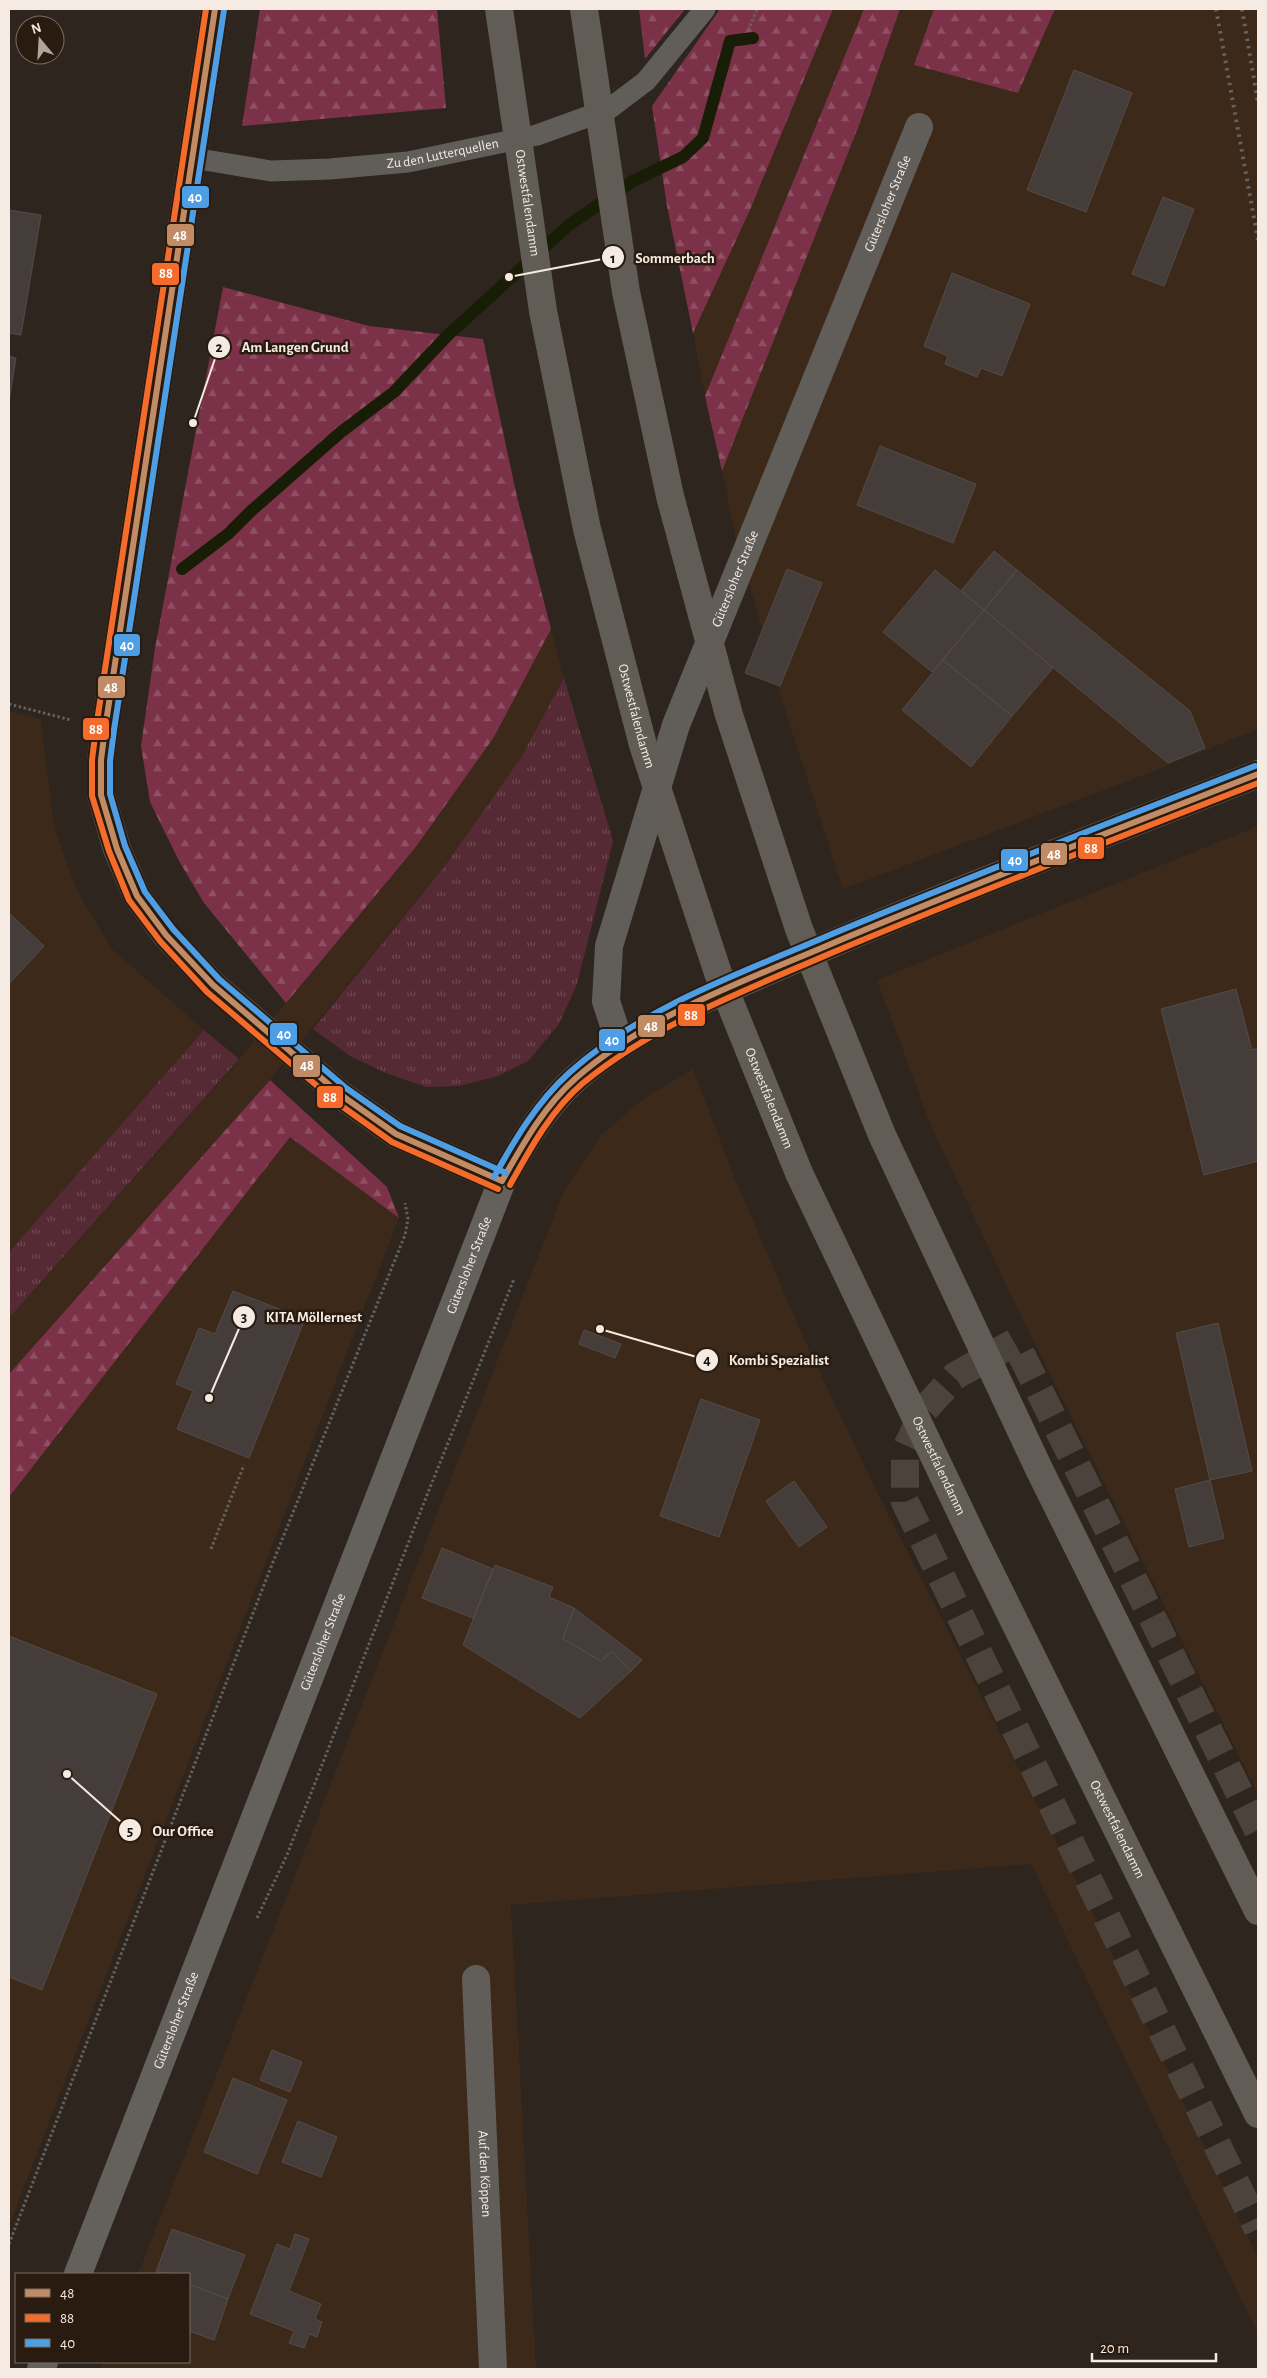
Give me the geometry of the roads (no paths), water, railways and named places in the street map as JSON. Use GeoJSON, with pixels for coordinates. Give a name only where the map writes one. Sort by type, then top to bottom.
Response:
{"type":"FeatureCollection","features":[{"type":"Feature","properties":{"kind":"highway","name":"Ostwestfalendamm"},"geometry":{"type":"LineString","coordinates":[[499,9],[543,311],[587,529],[644,745],[718,973],[812,1200],[974,1540],[1258,2114]]}},
{"type":"Feature","properties":{"kind":"highway"},"geometry":{"type":"LineString","coordinates":[[584,9],[626,292],[670,496],[729,715],[799,929],[882,1135],[1039,1469],[1258,1910]]}},
{"type":"Feature","properties":{"kind":"main road"},"geometry":{"type":"LineString","coordinates":[[216,9],[105,729],[101,760],[101,795],[116,849],[137,896],[166,935],[213,985],[340,1095],[396,1134],[502,1182]]}},
{"type":"Feature","properties":{"kind":"main road","name":"Gütersloher Straße"},"geometry":{"type":"LineString","coordinates":[[78,2273],[502,1182]]}},
{"type":"Feature","properties":{"kind":"street","name":"Gütersloher Straße"},"geometry":{"type":"LineString","coordinates":[[620,1044],[606,1001],[609,946],[676,725],[920,127]]}},
{"type":"Feature","properties":{"kind":"street","name":"Gütersloher Straße"},"geometry":{"type":"LineString","coordinates":[[502,1182],[526,1140],[552,1105],[575,1079],[620,1044],[692,1004],[881,923],[1258,774]]}},
{"type":"Feature","properties":{"kind":"street","name":"Auf den Köppen"},"geometry":{"type":"LineString","coordinates":[[476,1979],[493,2369]]}},
{"type":"Feature","properties":{"kind":"lane","name":"Zu den Lutterquellen"},"geometry":{"type":"LineString","coordinates":[[193,158],[271,171],[330,170],[408,162],[537,135],[609,109],[646,81],[705,9]]}},
{"type":"Feature","properties":{"kind":"waterway"},"geometry":{"type":"LineString","coordinates":[[182,569],[228,534],[251,511],[341,432],[394,392],[448,335],[569,225],[633,181],[683,157],[703,138],[730,41],[753,38]]}},
{"type":"Feature","properties":{"kind":"tunnel"},"geometry":{"type":"LineString","coordinates":[[1258,1830],[1015,1342],[955,1376],[925,1409],[905,1451],[905,1502],[1258,2229]]}},
{"type":"Feature","properties":{"kind":"railway"},"geometry":{"type":"LineString","coordinates":[[1216,9],[1258,240]]}},
{"type":"Feature","properties":{"kind":"railway"},"geometry":{"type":"LineString","coordinates":[[1242,9],[1258,103]]}},
{"type":"Feature","properties":{"kind":"place","name":"Sommerbach"},"geometry":{"type":"Point","coordinates":[509,277]}},
{"type":"Feature","properties":{"kind":"place","name":"Am Langen Grund"},"geometry":{"type":"Point","coordinates":[193,423]}},
{"type":"Feature","properties":{"kind":"place","name":"Kombi Spezialist"},"geometry":{"type":"Point","coordinates":[600,1329]}},
{"type":"Feature","properties":{"kind":"place","name":"KITA Möllernest"},"geometry":{"type":"Point","coordinates":[209,1398]}},
{"type":"Feature","properties":{"kind":"place","name":"Our Office"},"geometry":{"type":"Point","coordinates":[67,1774]}}]}
